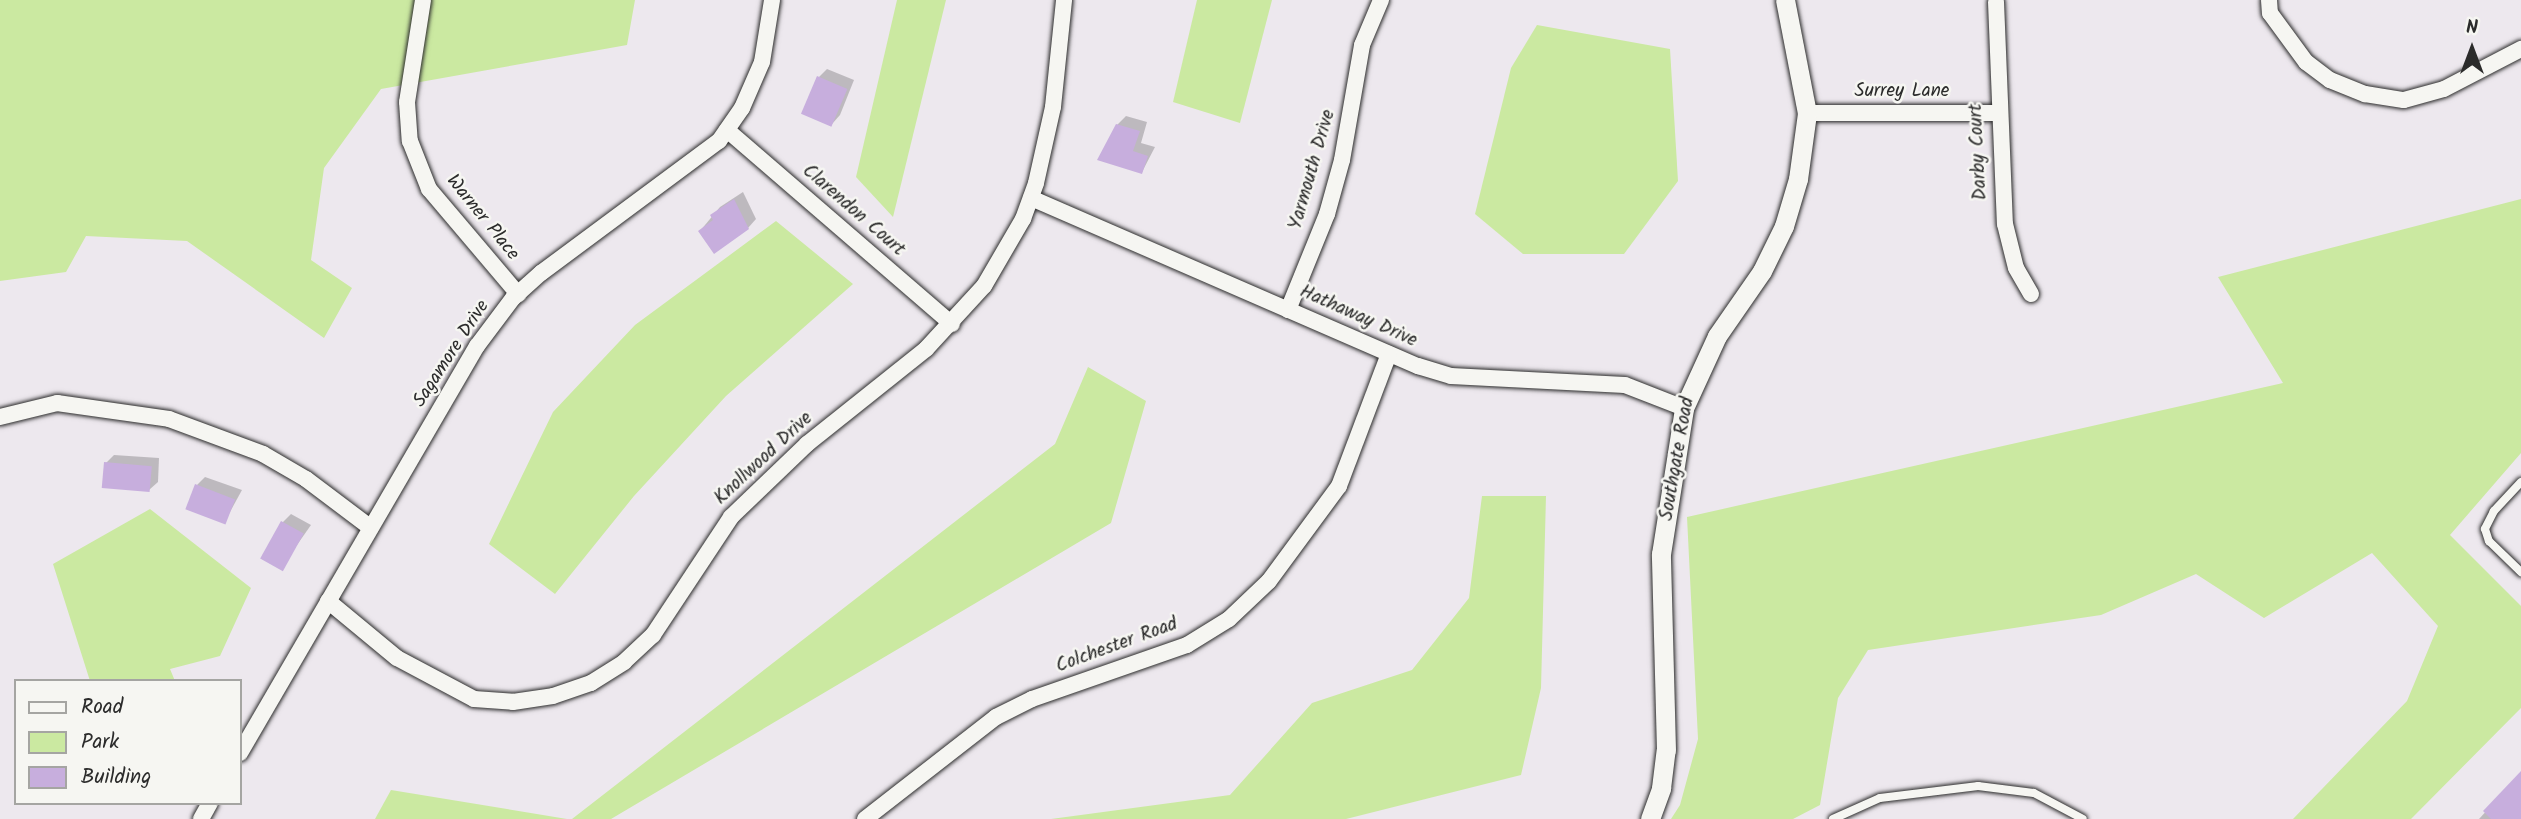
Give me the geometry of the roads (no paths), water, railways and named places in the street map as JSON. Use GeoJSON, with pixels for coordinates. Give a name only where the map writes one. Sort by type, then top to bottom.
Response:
{"type":"FeatureCollection","features":[{"type":"Feature","properties":{"kind":"street","name":"Warner Place"},"geometry":{"type":"LineString","coordinates":[[423,0],[407,102],[410,141],[429,189],[518,294]]}},
{"type":"Feature","properties":{"kind":"street","name":"Sagamore Drive"},"geometry":{"type":"LineString","coordinates":[[242,750],[477,346],[518,294],[693,164],[727,130],[761,62],[772,0]]}},
{"type":"Feature","properties":{"kind":"street","name":"Knollwood Drive"},"geometry":{"type":"LineString","coordinates":[[328,601],[397,658],[474,699],[533,700],[590,683],[624,662],[653,635],[731,517],[807,444],[952,324],[1005,253],[1031,198],[1046,145],[1064,0]]}},
{"type":"Feature","properties":{"kind":"street","name":"Yarmouth Drive"},"geometry":{"type":"LineString","coordinates":[[1288,310],[1327,214],[1342,160],[1363,45],[1381,0]]}},
{"type":"Feature","properties":{"kind":"street","name":"Southgate Road"},"geometry":{"type":"LineString","coordinates":[[1650,819],[1661,788],[1666,750],[1661,554],[1684,408],[1717,336],[1762,271],[1784,226],[1798,179],[1807,113],[1785,0]]}},
{"type":"Feature","properties":{"kind":"street"},"geometry":{"type":"LineString","coordinates":[[2269,0],[2270,13],[2306,62],[2330,80],[2365,94],[2404,100],[2444,89],[2521,49]]}},
{"type":"Feature","properties":{"kind":"street","name":"Darby Court"},"geometry":{"type":"LineString","coordinates":[[1996,2],[1997,113],[2005,224],[2016,268],[2031,294]]}},
{"type":"Feature","properties":{"kind":"street","name":"Surrey Lane"},"geometry":{"type":"LineString","coordinates":[[1807,113],[1997,113]]}},
{"type":"Feature","properties":{"kind":"street","name":"Clarendon Court"},"geometry":{"type":"LineString","coordinates":[[727,130],[952,324]]}},
{"type":"Feature","properties":{"kind":"street","name":"Hathaway Drive"},"geometry":{"type":"LineString","coordinates":[[1031,198],[1389,354],[1451,376],[1625,385],[1684,408]]}},
{"type":"Feature","properties":{"kind":"street","name":"Colchester Road"},"geometry":{"type":"LineString","coordinates":[[865,819],[996,717],[1032,699],[1187,645],[1229,619],[1269,580],[1339,486],[1389,354]]}},
{"type":"Feature","properties":{"kind":"street"},"geometry":{"type":"LineString","coordinates":[[0,416],[57,404],[169,419],[263,454],[306,479],[370,528]]}},
{"type":"Feature","properties":{"kind":"lane"},"geometry":{"type":"LineString","coordinates":[[2521,482],[2494,511],[2485,529],[2489,541],[2521,572]]}},
{"type":"Feature","properties":{"kind":"lane"},"geometry":{"type":"LineString","coordinates":[[1833,819],[1880,798],[1978,786],[2034,793],[2083,819]]}}]}
